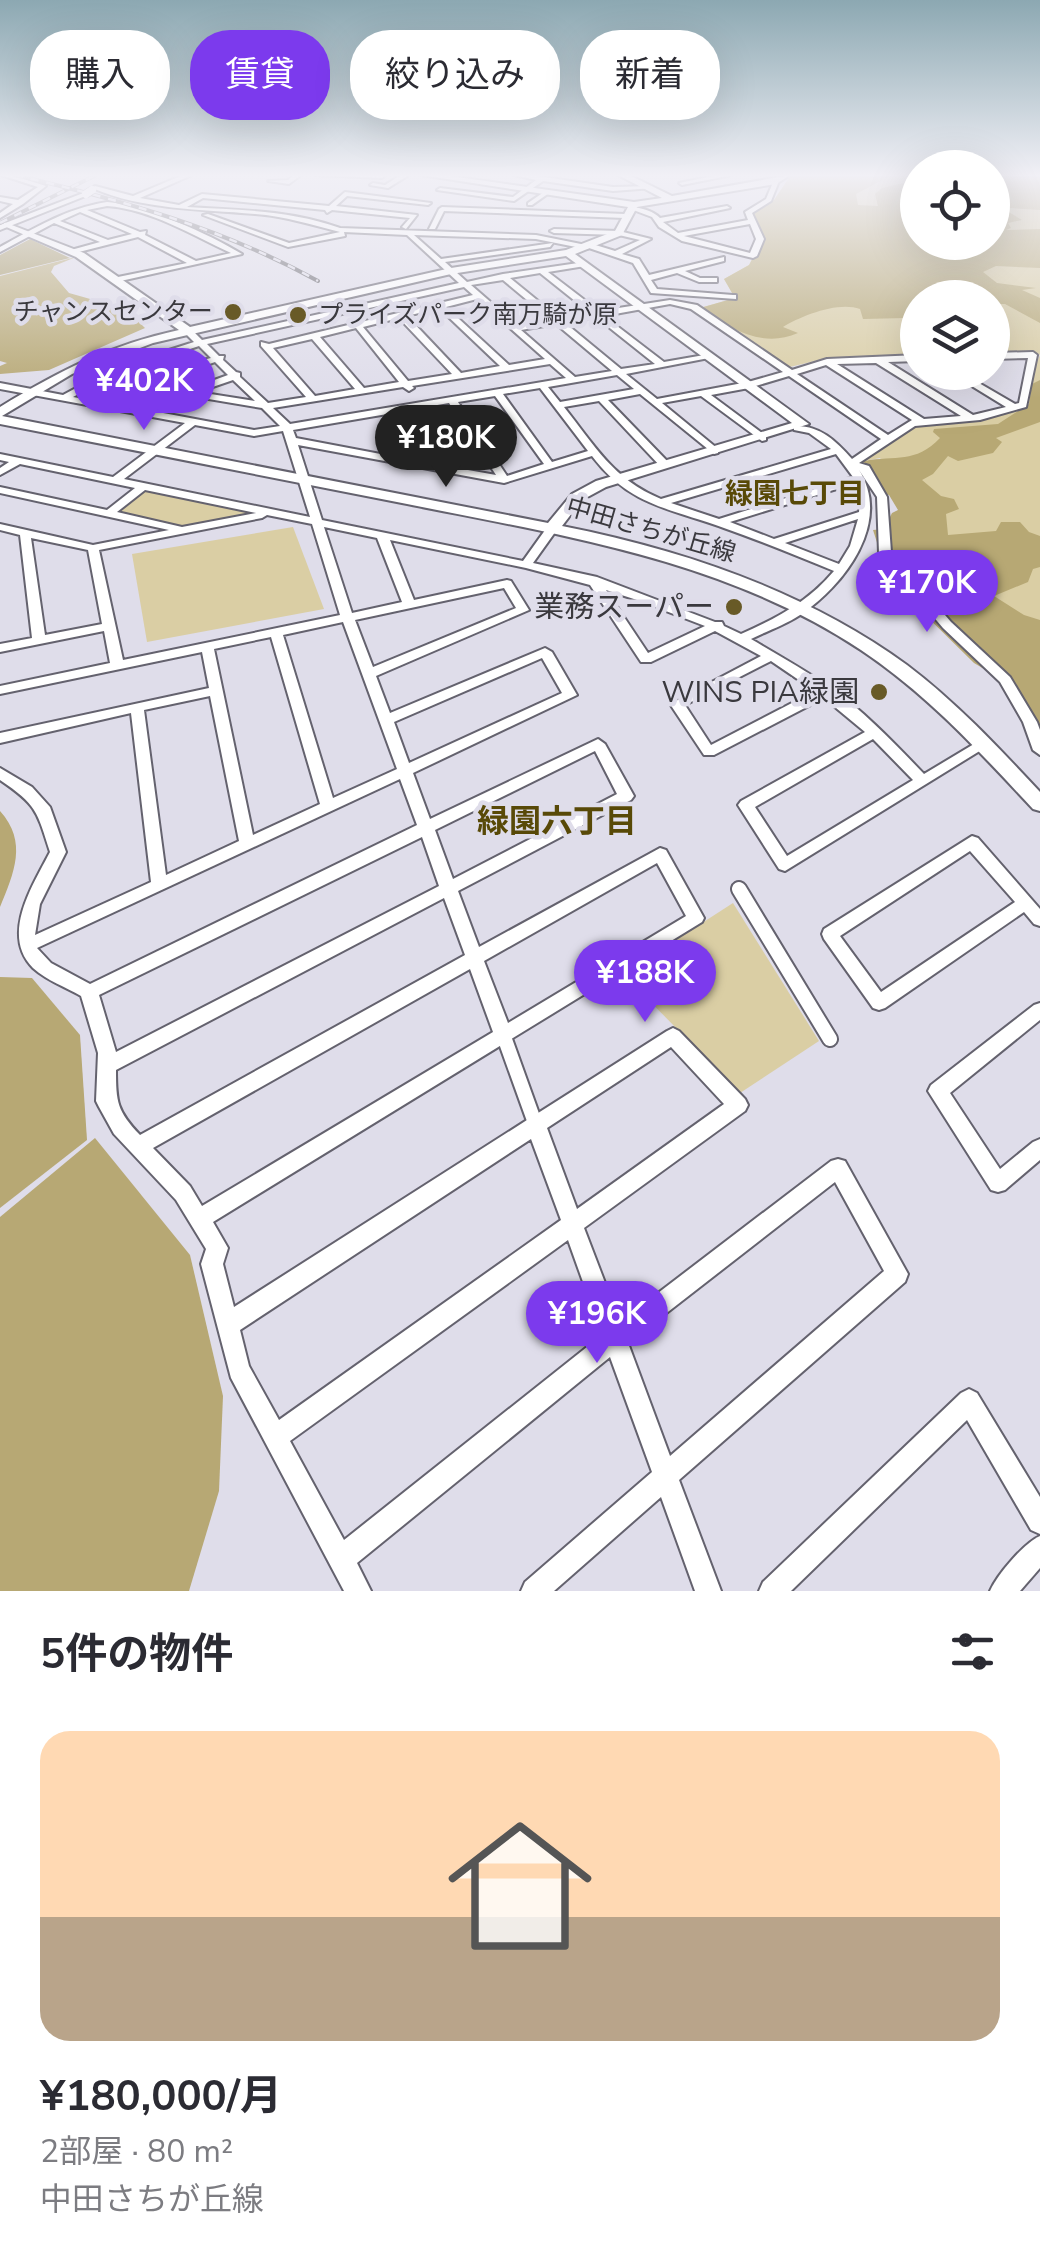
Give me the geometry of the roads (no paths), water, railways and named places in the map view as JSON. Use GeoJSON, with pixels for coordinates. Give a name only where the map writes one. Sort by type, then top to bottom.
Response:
{"type":"FeatureCollection","features":[{"type":"Feature","properties":{"kind":"street"},"geometry":{"type":"LineString","coordinates":[[67,249],[203,342],[288,427],[347,616],[708,1591]]}},
{"type":"Feature","properties":{"kind":"street"},"geometry":{"type":"LineString","coordinates":[[74,252],[84,249]]}},
{"type":"Feature","properties":{"kind":"street"},"geometry":{"type":"LineString","coordinates":[[166,249],[194,264]]}},
{"type":"Feature","properties":{"kind":"street"},"geometry":{"type":"LineString","coordinates":[[116,280],[238,254],[226,249]]}},
{"type":"Feature","properties":{"kind":"street"},"geometry":{"type":"LineString","coordinates":[[427,249],[573,380]]}},
{"type":"Feature","properties":{"kind":"street"},"geometry":{"type":"LineString","coordinates":[[457,249],[465,258]]}},
{"type":"Feature","properties":{"kind":"street"},"geometry":{"type":"LineString","coordinates":[[497,249],[500,252]]}},
{"type":"Feature","properties":{"kind":"street"},"geometry":{"type":"LineString","coordinates":[[440,262],[514,249]]}},
{"type":"Feature","properties":{"kind":"street"},"geometry":{"type":"LineString","coordinates":[[0,416],[68,370],[142,342],[452,271],[580,249]]}},
{"type":"Feature","properties":{"kind":"street"},"geometry":{"type":"LineString","coordinates":[[600,249],[640,264],[654,291],[733,297],[694,307]]}},
{"type":"Feature","properties":{"kind":"street"},"geometry":{"type":"LineString","coordinates":[[618,254],[627,249]]}},
{"type":"Feature","properties":{"kind":"street"},"geometry":{"type":"LineString","coordinates":[[722,249],[753,256],[758,249]]}},
{"type":"Feature","properties":{"kind":"street"},"geometry":{"type":"LineString","coordinates":[[568,254],[799,421],[802,426],[798,428]]}},
{"type":"Feature","properties":{"kind":"street"},"geometry":{"type":"LineString","coordinates":[[648,278],[720,259]]}},
{"type":"Feature","properties":{"kind":"street"},"geometry":{"type":"LineString","coordinates":[[64,398],[92,380],[161,352],[464,282],[582,264]]}},
{"type":"Feature","properties":{"kind":"street"},"geometry":{"type":"LineString","coordinates":[[541,270],[662,365]]}},
{"type":"Feature","properties":{"kind":"street"},"geometry":{"type":"LineString","coordinates":[[677,270],[700,280],[714,280]]}},
{"type":"Feature","properties":{"kind":"street"},"geometry":{"type":"LineString","coordinates":[[503,276],[714,451]]}},
{"type":"Feature","properties":{"kind":"street"},"geometry":{"type":"LineString","coordinates":[[268,347],[480,296]]}},
{"type":"Feature","properties":{"kind":"street"},"geometry":{"type":"LineString","coordinates":[[327,299],[343,310]]}},
{"type":"Feature","properties":{"kind":"street"},"geometry":{"type":"LineString","coordinates":[[516,328],[670,302],[694,307],[887,438]]}},
{"type":"Feature","properties":{"kind":"street"},"geometry":{"type":"LineString","coordinates":[[440,306],[507,368]]}},
{"type":"Feature","properties":{"kind":"street"},"geometry":{"type":"LineString","coordinates":[[321,315],[342,330]]}},
{"type":"Feature","properties":{"kind":"street"},"geometry":{"type":"LineString","coordinates":[[401,315],[459,376]]}},
{"type":"Feature","properties":{"kind":"street"},"geometry":{"type":"LineString","coordinates":[[358,326],[406,384],[419,406]]}},
{"type":"Feature","properties":{"kind":"street"},"geometry":{"type":"LineString","coordinates":[[250,332],[314,400]]}},
{"type":"Feature","properties":{"kind":"street"},"geometry":{"type":"LineString","coordinates":[[314,336],[362,392]]}},
{"type":"Feature","properties":{"kind":"street"},"geometry":{"type":"LineString","coordinates":[[851,464],[887,438],[920,421],[972,418],[1025,402],[1026,376],[1033,355],[1010,356]]}},
{"type":"Feature","properties":{"kind":"street"},"geometry":{"type":"LineString","coordinates":[[0,386],[254,433],[710,357]]}},
{"type":"Feature","properties":{"kind":"street"},"geometry":{"type":"LineString","coordinates":[[107,406],[142,385],[221,358]]}},
{"type":"Feature","properties":{"kind":"street"},"geometry":{"type":"LineString","coordinates":[[654,402],[748,384],[827,362],[900,359]]}},
{"type":"Feature","properties":{"kind":"street"},"geometry":{"type":"LineString","coordinates":[[142,385],[267,406],[552,360]]}},
{"type":"Feature","properties":{"kind":"street"},"geometry":{"type":"LineString","coordinates":[[878,360],[972,418]]}},
{"type":"Feature","properties":{"kind":"street"},"geometry":{"type":"LineString","coordinates":[[827,362],[920,421]]}},
{"type":"Feature","properties":{"kind":"street"},"geometry":{"type":"LineString","coordinates":[[187,392],[237,375]]}},
{"type":"Feature","properties":{"kind":"street"},"geometry":{"type":"LineString","coordinates":[[542,385],[616,479],[656,504],[775,542],[840,569]]}},
{"type":"Feature","properties":{"kind":"street"},"geometry":{"type":"LineString","coordinates":[[984,390],[1012,407]]}},
{"type":"Feature","properties":{"kind":"street"},"geometry":{"type":"LineString","coordinates":[[558,405],[642,391]]}},
{"type":"Feature","properties":{"kind":"street"},"geometry":{"type":"LineString","coordinates":[[497,392],[550,466]]}},
{"type":"Feature","properties":{"kind":"street"},"geometry":{"type":"LineString","coordinates":[[703,393],[762,438]]}},
{"type":"Feature","properties":{"kind":"street"},"geometry":{"type":"LineString","coordinates":[[601,398],[665,465]]}},
{"type":"Feature","properties":{"kind":"street"},"geometry":{"type":"LineString","coordinates":[[452,400],[504,480]]}},
{"type":"Feature","properties":{"kind":"street"},"geometry":{"type":"LineString","coordinates":[[402,408],[436,468]]}},
{"type":"Feature","properties":{"kind":"street","name":"中田さちが丘線"},"geometry":{"type":"LineString","coordinates":[[0,416],[552,528],[681,559],[801,608],[908,676],[1038,798]]}},
{"type":"Feature","properties":{"kind":"street"},"geometry":{"type":"LineString","coordinates":[[115,481],[193,422]]}},
{"type":"Feature","properties":{"kind":"street"},"geometry":{"type":"LineString","coordinates":[[526,564],[578,497],[616,479],[798,428],[814,430],[838,450],[859,478],[866,513],[858,542],[840,569],[801,608],[744,637]]}},
{"type":"Feature","properties":{"kind":"street"},"geometry":{"type":"LineString","coordinates":[[293,441],[504,480],[594,452]]}},
{"type":"Feature","properties":{"kind":"street"},"geometry":{"type":"LineString","coordinates":[[656,504],[838,450]]}},
{"type":"Feature","properties":{"kind":"street"},"geometry":{"type":"LineString","coordinates":[[0,457],[526,564],[593,580],[679,608],[744,637],[826,691],[875,732],[923,782]]}},
{"type":"Feature","properties":{"kind":"street"},"geometry":{"type":"LineString","coordinates":[[0,472],[18,460]]}},
{"type":"Feature","properties":{"kind":"street"},"geometry":{"type":"LineString","coordinates":[[851,464],[865,468],[882,497],[884,553],[947,625],[1004,680],[1030,722],[1040,750]]}},
{"type":"Feature","properties":{"kind":"street"},"geometry":{"type":"LineString","coordinates":[[718,522],[859,478]]}},
{"type":"Feature","properties":{"kind":"street"},"geometry":{"type":"LineString","coordinates":[[109,513],[144,486]]}},
{"type":"Feature","properties":{"kind":"street"},"geometry":{"type":"LineString","coordinates":[[0,490],[186,530]]}},
{"type":"Feature","properties":{"kind":"street"},"geometry":{"type":"LineString","coordinates":[[0,527],[93,548],[271,513]]}},
{"type":"Feature","properties":{"kind":"street"},"geometry":{"type":"LineString","coordinates":[[775,542],[866,513]]}},
{"type":"Feature","properties":{"kind":"street"},"geometry":{"type":"LineString","coordinates":[[24,532],[39,640]]}},
{"type":"Feature","properties":{"kind":"street"},"geometry":{"type":"LineString","coordinates":[[382,535],[409,604]]}},
{"type":"Feature","properties":{"kind":"street"},"geometry":{"type":"LineString","coordinates":[[93,548],[118,664]]}},
{"type":"Feature","properties":{"kind":"street"},"geometry":{"type":"LineString","coordinates":[[593,580],[646,659],[718,625]]}},
{"type":"Feature","properties":{"kind":"street"},"geometry":{"type":"LineString","coordinates":[[0,690],[507,584],[523,610],[368,674]]}},
{"type":"Feature","properties":{"kind":"street"},"geometry":{"type":"LineString","coordinates":[[0,648],[110,626]]}},
{"type":"Feature","properties":{"kind":"street"},"geometry":{"type":"LineString","coordinates":[[276,631],[328,806]]}},
{"type":"Feature","properties":{"kind":"street"},"geometry":{"type":"LineString","coordinates":[[207,646],[248,843]]}},
{"type":"Feature","properties":{"kind":"street"},"geometry":{"type":"LineString","coordinates":[[28,944],[570,695],[545,652],[386,720]]}},
{"type":"Feature","properties":{"kind":"street"},"geometry":{"type":"LineString","coordinates":[[773,655],[677,704],[709,752],[826,691]]}},
{"type":"Feature","properties":{"kind":"street"},"geometry":{"type":"LineString","coordinates":[[0,738],[217,690]]}},
{"type":"Feature","properties":{"kind":"street"},"geometry":{"type":"LineString","coordinates":[[137,708],[159,884]]}},
{"type":"Feature","properties":{"kind":"street"},"geometry":{"type":"LineString","coordinates":[[875,732],[746,805],[785,865],[984,744]]}},
{"type":"Feature","properties":{"kind":"street"},"geometry":{"type":"LineString","coordinates":[[89,992],[598,744],[626,796],[106,1066]]}},
{"type":"Feature","properties":{"kind":"street"},"geometry":{"type":"LineString","coordinates":[[0,772],[26,790],[45,811],[58,852],[26,920],[34,959],[89,992],[107,1053],[106,1102],[121,1128],[183,1193],[217,1248],[212,1264],[240,1370],[358,1591]]}},
{"type":"Feature","properties":{"kind":"street"},"geometry":{"type":"LineString","coordinates":[[1025,902],[879,1003],[830,934],[972,842],[1025,902],[1040,920]]}},
{"type":"Feature","properties":{"kind":"street"},"geometry":{"type":"LineString","coordinates":[[138,1146],[660,854],[696,918],[199,1218]]}},
{"type":"Feature","properties":{"kind":"street"},"geometry":{"type":"LineString","coordinates":[[739,889],[830,1038]]}},
{"type":"Feature","properties":{"kind":"street"},"geometry":{"type":"LineString","coordinates":[[1040,1010],[938,1091],[998,1183],[1040,1148]]}},
{"type":"Feature","properties":{"kind":"street"},"geometry":{"type":"LineString","coordinates":[[228,1325],[673,1036],[738,1104],[276,1438]]}},
{"type":"Feature","properties":{"kind":"street"},"geometry":{"type":"LineString","coordinates":[[341,1559],[615,1339],[838,1168],[897,1274],[534,1591]]}},
{"type":"Feature","properties":{"kind":"street"},"geometry":{"type":"LineString","coordinates":[[772,1591],[969,1401],[1040,1521]]}},
{"type":"Feature","properties":{"kind":"street"},"geometry":{"type":"LineString","coordinates":[[1002,1591],[1040,1548]]}},
{"type":"Feature","properties":{"kind":"railway"},"geometry":{"type":"LineString","coordinates":[[253,249],[318,281]]}},
{"type":"Feature","properties":{"kind":"place","name":"チャンスセンター"},"geometry":{"type":"Point","coordinates":[233,312]}},
{"type":"Feature","properties":{"kind":"place","name":"プライズパーク南万騎が原"},"geometry":{"type":"Point","coordinates":[298,315]}},
{"type":"Feature","properties":{"kind":"place","name":"業務スーパー"},"geometry":{"type":"Point","coordinates":[734,607]}},
{"type":"Feature","properties":{"kind":"place","name":"WINS PIA緑園"},"geometry":{"type":"Point","coordinates":[879,692]}},
{"type":"Feature","properties":{"kind":"district","name":"緑園七丁目"},"geometry":{"type":"Point","coordinates":[795,494]}},
{"type":"Feature","properties":{"kind":"district","name":"緑園六丁目"},"geometry":{"type":"Point","coordinates":[557,821]}}]}
